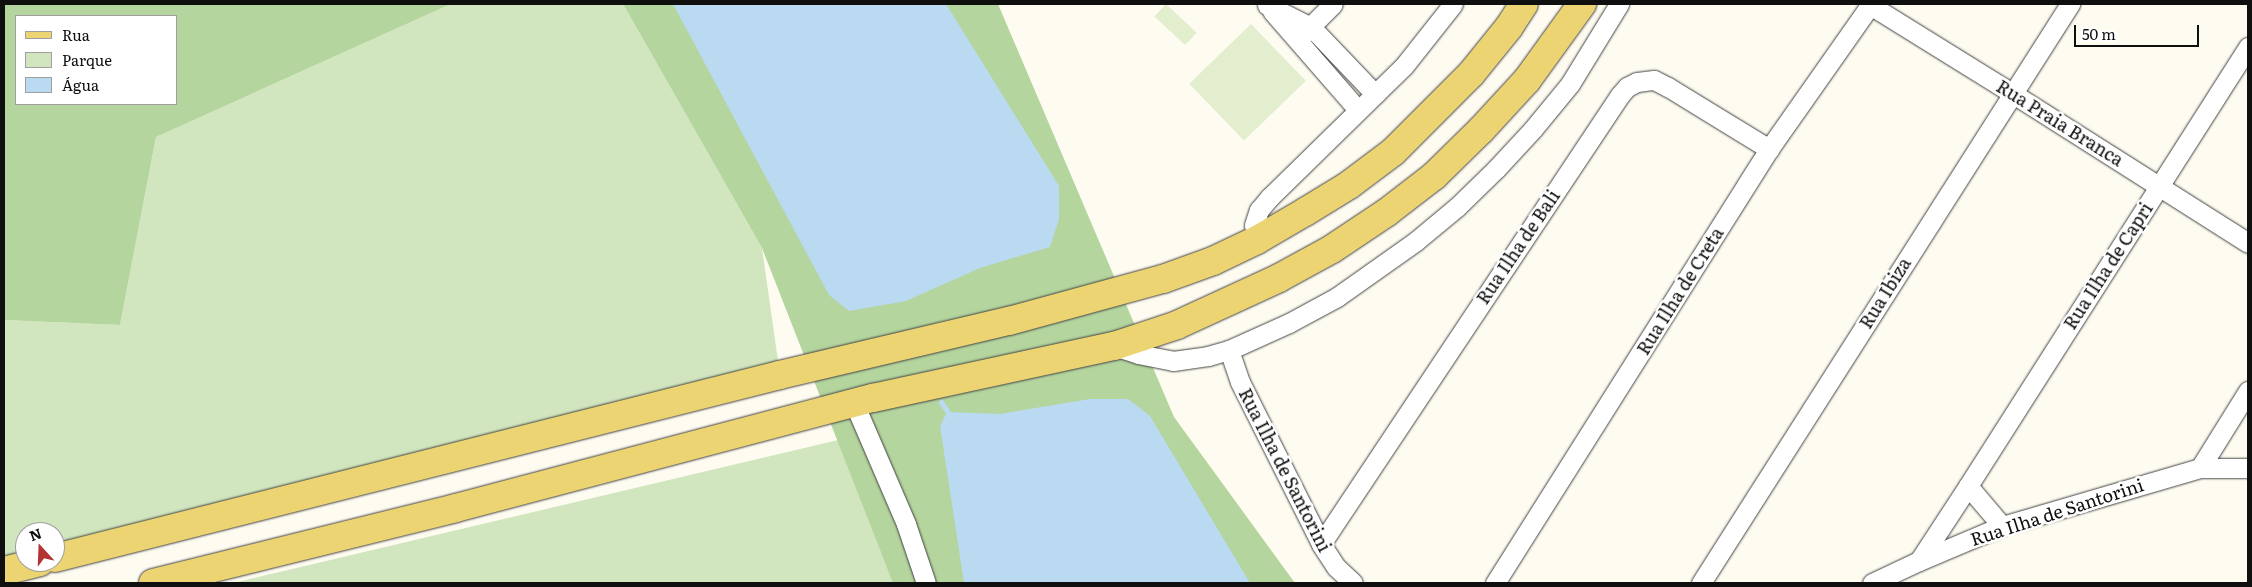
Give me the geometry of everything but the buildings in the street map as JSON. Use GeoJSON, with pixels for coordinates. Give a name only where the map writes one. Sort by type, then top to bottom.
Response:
{"type":"FeatureCollection","features":[{"type":"Feature","properties":{"kind":"main road"},"geometry":{"type":"LineString","coordinates":[[65,555],[790,372],[1074,304],[1163,279],[1213,261],[1257,240],[1349,184],[1393,152],[1472,74],[1509,27],[1524,4]]}},
{"type":"Feature","properties":{"kind":"main road"},"geometry":{"type":"LineString","coordinates":[[153,583],[456,508],[854,403],[1114,346],[1177,325],[1279,278],[1332,249],[1386,213],[1434,176],[1481,130],[1527,80],[1582,4]]}},
{"type":"Feature","properties":{"kind":"street"},"geometry":{"type":"LineString","coordinates":[[1266,4],[1311,26],[1375,94]]}},
{"type":"Feature","properties":{"kind":"street"},"geometry":{"type":"LineString","coordinates":[[1266,4],[1358,110]]}},
{"type":"Feature","properties":{"kind":"street"},"geometry":{"type":"LineString","coordinates":[[1297,40],[1333,4]]}},
{"type":"Feature","properties":{"kind":"street"},"geometry":{"type":"LineString","coordinates":[[1257,240],[1254,225],[1259,210],[1334,132],[1404,66],[1453,4]]}},
{"type":"Feature","properties":{"kind":"street"},"geometry":{"type":"LineString","coordinates":[[1114,346],[1138,354],[1173,361],[1208,356],[1229,350],[1289,323],[1337,297],[1416,241],[1457,207],[1534,129],[1570,84],[1619,4]]}},
{"type":"Feature","properties":{"kind":"street","name":"Rua Praia Branca"},"geometry":{"type":"LineString","coordinates":[[1870,4],[2248,243]]}},
{"type":"Feature","properties":{"kind":"street","name":"Rua Ilha de Creta"},"geometry":{"type":"LineString","coordinates":[[1495,583],[1769,149],[1870,4]]}},
{"type":"Feature","properties":{"kind":"street","name":"Rua Ibiza"},"geometry":{"type":"LineString","coordinates":[[1701,583],[2070,4]]}},
{"type":"Feature","properties":{"kind":"street","name":"Rua Ilha de Capri"},"geometry":{"type":"LineString","coordinates":[[1919,561],[2248,47]]}},
{"type":"Feature","properties":{"kind":"street","name":"Rua Ilha de Bali"},"geometry":{"type":"LineString","coordinates":[[1321,544],[1615,103],[1628,87],[1636,82],[1654,80],[1769,149]]}},
{"type":"Feature","properties":{"kind":"street","name":"Rua Ilha de Santorini"},"geometry":{"type":"LineString","coordinates":[[1229,350],[1240,382],[1321,544],[1336,567],[1353,583]]}},
{"type":"Feature","properties":{"kind":"street"},"geometry":{"type":"LineString","coordinates":[[2200,468],[2248,392]]}},
{"type":"Feature","properties":{"kind":"street"},"geometry":{"type":"LineString","coordinates":[[854,403],[906,524],[926,583]]}},
{"type":"Feature","properties":{"kind":"street","name":"Rua Ilha de Santorini"},"geometry":{"type":"LineString","coordinates":[[1872,583],[2002,526],[2200,468],[2248,468]]}},
{"type":"Feature","properties":{"kind":"street"},"geometry":{"type":"LineString","coordinates":[[1968,486],[2002,526]]}},
{"type":"Feature","properties":{"kind":"green space"},"geometry":{"type":"Polygon","coordinates":[[[4,4],[451,4],[156,137],[120,325],[4,320],[4,4]]]}},
{"type":"Feature","properties":{"kind":"green space"},"geometry":{"type":"Polygon","coordinates":[[[451,4],[623,4],[762,248],[780,375],[65,556],[65,522],[15,522],[15,567],[4,572],[4,320],[120,325],[156,137],[451,4]]]}},
{"type":"Feature","properties":{"kind":"green space"},"geometry":{"type":"Polygon","coordinates":[[[623,4],[998,4],[1174,417],[1295,583],[893,583],[762,248],[623,4]]]}},
{"type":"Feature","properties":{"kind":"green space"},"geometry":{"type":"Polygon","coordinates":[[[1166,4],[1197,33],[1185,45],[1154,16],[1166,4]]]}},
{"type":"Feature","properties":{"kind":"green space"},"geometry":{"type":"Polygon","coordinates":[[[1251,24],[1306,81],[1244,141],[1189,84],[1251,24]]]}},
{"type":"Feature","properties":{"kind":"green space"},"geometry":{"type":"Polygon","coordinates":[[[855,436],[910,583],[233,583],[855,436]]]}},
{"type":"Feature","properties":{"kind":"water"},"geometry":{"type":"Polygon","coordinates":[[[673,4],[946,4],[1059,186],[1059,219],[1050,247],[980,268],[906,301],[849,311],[829,295],[673,4]]]}},
{"type":"Feature","properties":{"kind":"water"},"geometry":{"type":"Polygon","coordinates":[[[1090,399],[1128,399],[1150,416],[1250,583],[964,583],[940,426],[947,412],[1000,414],[1090,399]]]}},
{"type":"Feature","properties":{"kind":"waterway"},"geometry":{"type":"LineString","coordinates":[[941,402],[951,417]]}}]}
